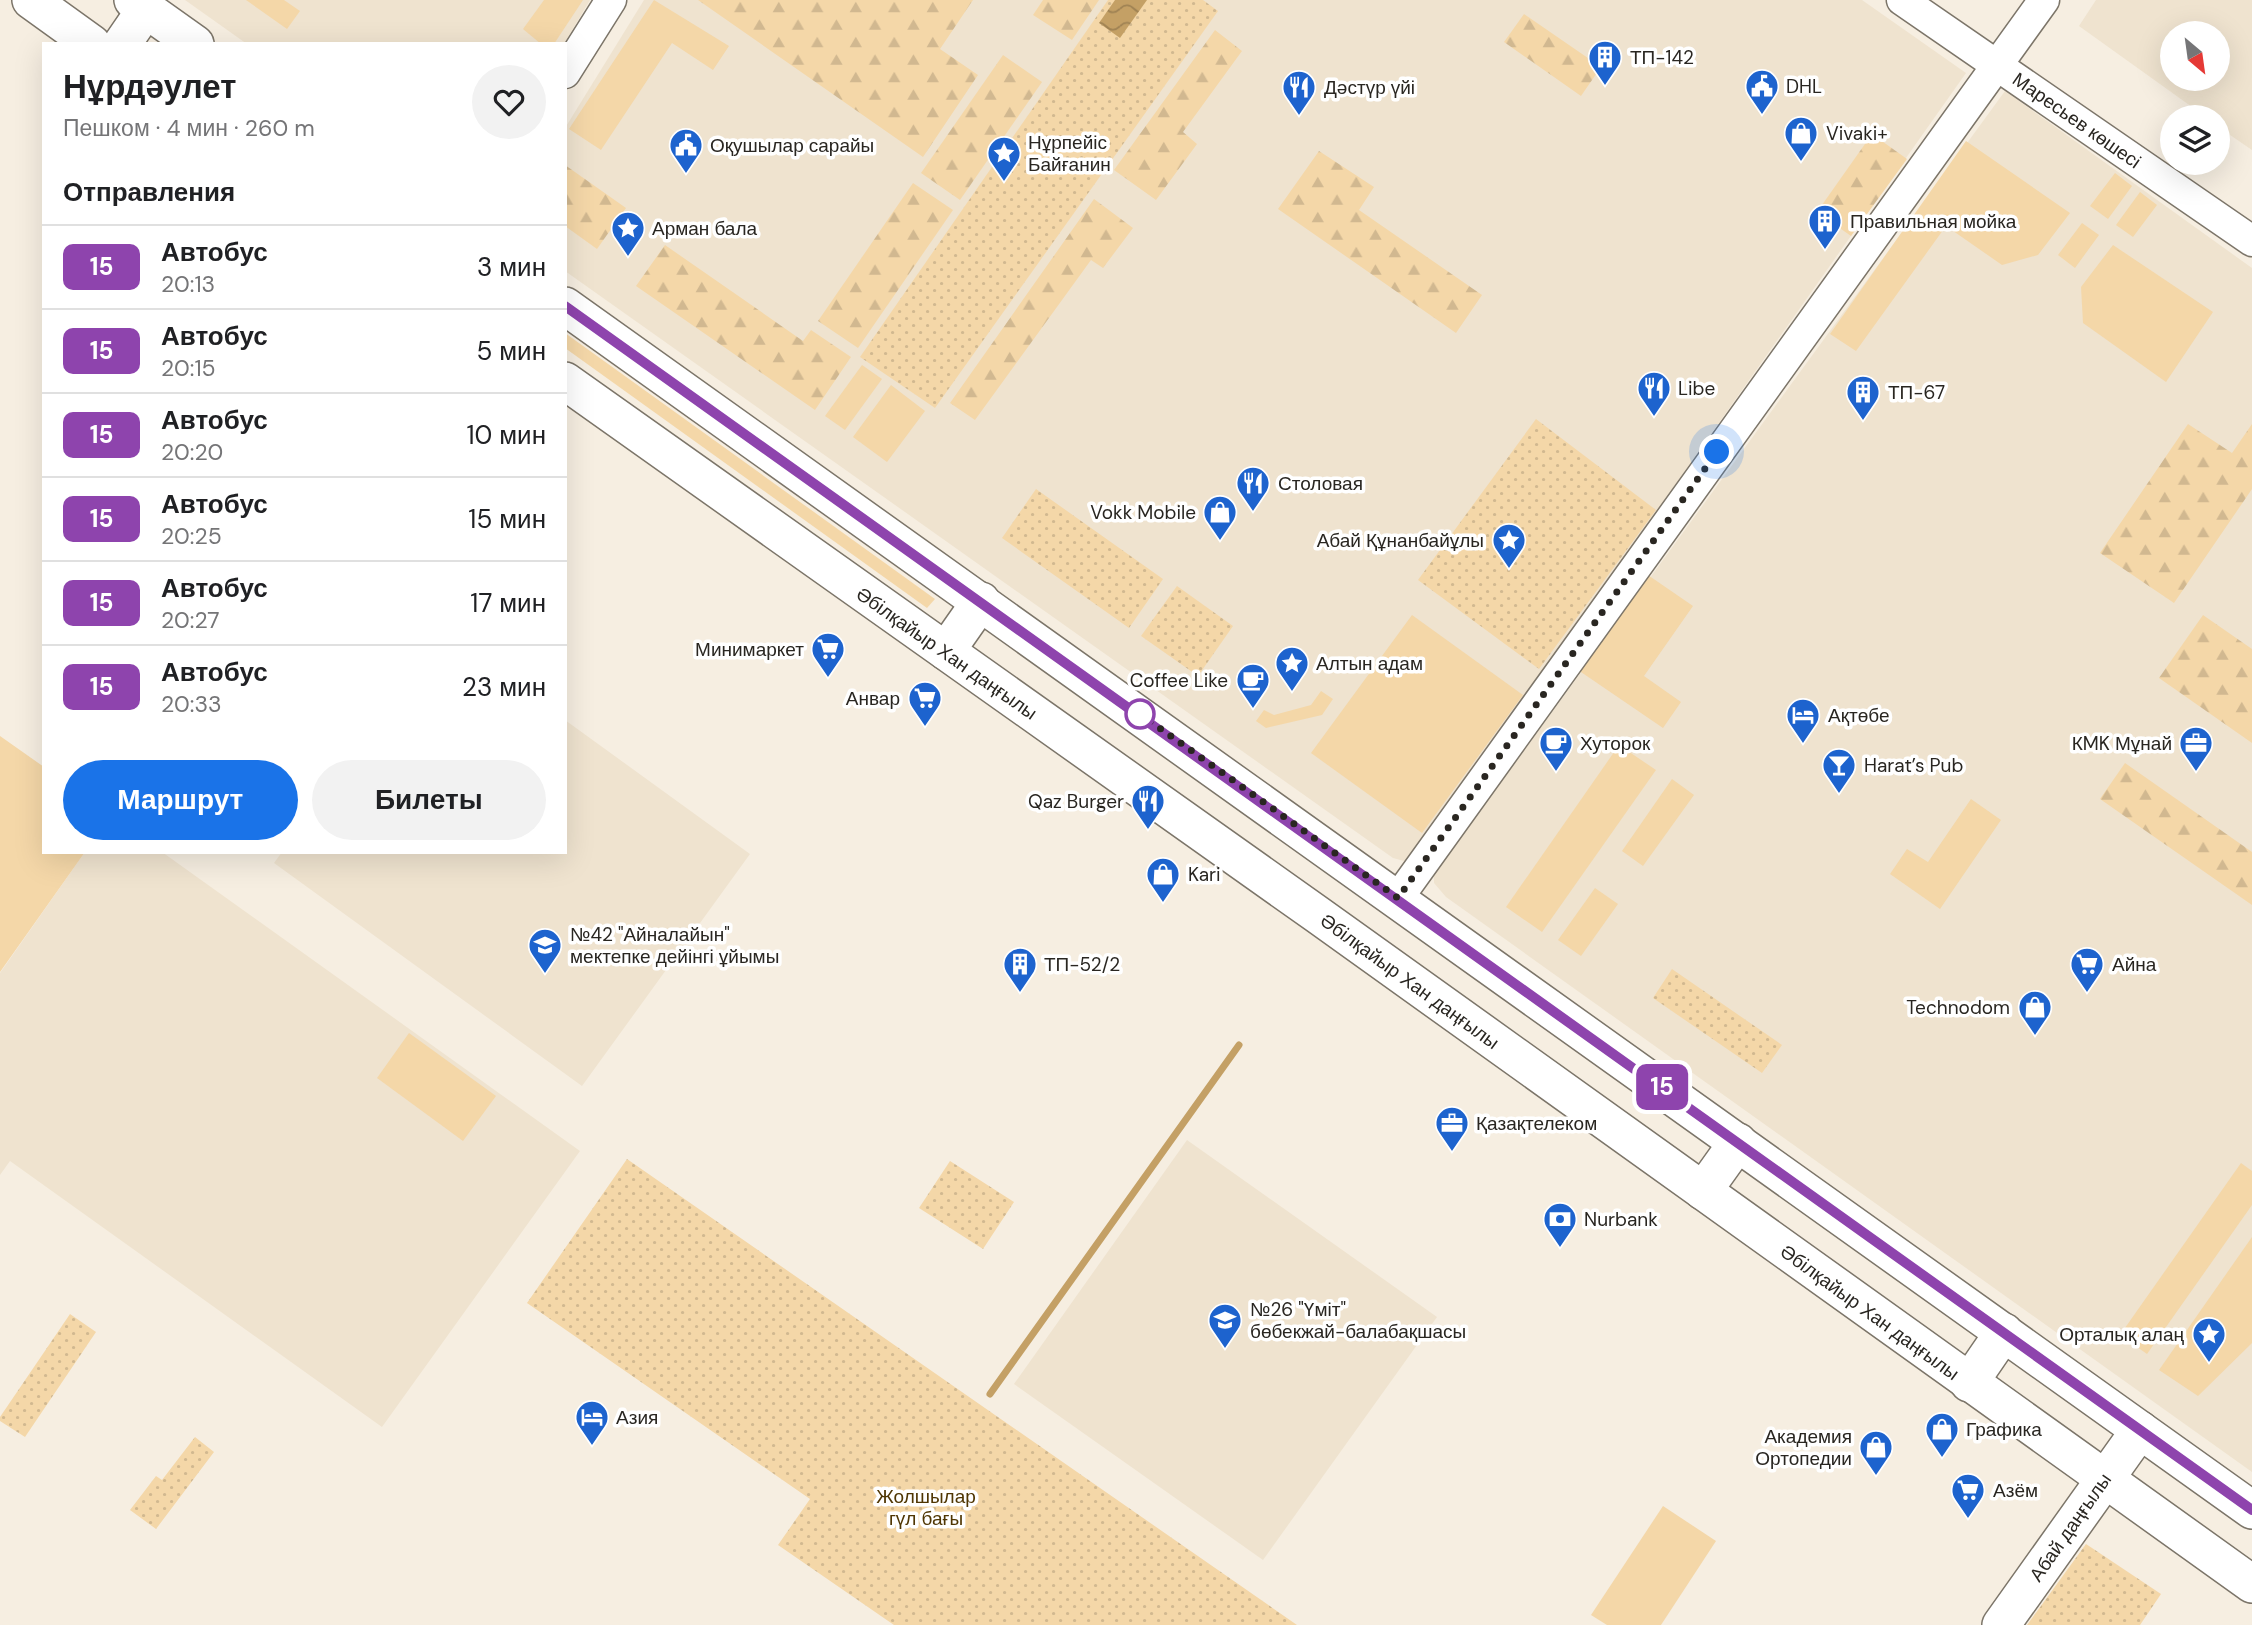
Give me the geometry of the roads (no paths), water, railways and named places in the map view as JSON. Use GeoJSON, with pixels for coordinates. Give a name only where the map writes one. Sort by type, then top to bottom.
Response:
{"type":"FeatureCollection","features":[{"type":"Feature","properties":{"kind":"main road"},"geometry":{"type":"LineString","coordinates":[[32,0],[89,42]]}},
{"type":"Feature","properties":{"kind":"main road"},"geometry":{"type":"LineString","coordinates":[[123,42],[139,5],[192,42]]}},
{"type":"Feature","properties":{"kind":"main road"},"geometry":{"type":"LineString","coordinates":[[567,307],[2252,1510]]}},
{"type":"Feature","properties":{"kind":"main road","name":"Әбілқайыр Хан даңғылы"},"geometry":{"type":"LineString","coordinates":[[567,382],[2252,1584]]}},
{"type":"Feature","properties":{"kind":"main road"},"geometry":{"type":"LineString","coordinates":[[946,651],[981,601]]}},
{"type":"Feature","properties":{"kind":"main road"},"geometry":{"type":"LineString","coordinates":[[1703,1191],[1738,1142]]}},
{"type":"Feature","properties":{"kind":"main road"},"geometry":{"type":"LineString","coordinates":[[1969,1383],[2004,1332]]}},
{"type":"Feature","properties":{"kind":"main road","name":"Абай даңғылы"},"geometry":{"type":"LineString","coordinates":[[2001,1625],[2140,1430]]}},
{"type":"Feature","properties":{"kind":"street"},"geometry":{"type":"LineString","coordinates":[[567,70],[611,0]]}},
{"type":"Feature","properties":{"kind":"street","name":"Маресьев көшесі"},"geometry":{"type":"LineString","coordinates":[[1902,0],[2252,241]]}},
{"type":"Feature","properties":{"kind":"street"},"geometry":{"type":"LineString","coordinates":[[1398,898],[2043,0]]}},
{"type":"Feature","properties":{"kind":"water"},"geometry":{"type":"Polygon","coordinates":[[[1115,0],[1147,0],[1120,38],[1099,23],[1115,0]]]}},
{"type":"Feature","properties":{"kind":"waterway"},"geometry":{"type":"LineString","coordinates":[[990,1394],[1239,1045]]}},
{"type":"Feature","properties":{"kind":"place","name":"ТП-142"},"geometry":{"type":"Point","coordinates":[1605,87]}},
{"type":"Feature","properties":{"kind":"place","name":"DHL"},"geometry":{"type":"Point","coordinates":[1762,116]}},
{"type":"Feature","properties":{"kind":"place","name":"Дәстүр үйі"},"geometry":{"type":"Point","coordinates":[1299,117]}},
{"type":"Feature","properties":{"kind":"place","name":"Vivaki+"},"geometry":{"type":"Point","coordinates":[1801,163]}},
{"type":"Feature","properties":{"kind":"place","name":"Оқушылар сарайы"},"geometry":{"type":"Point","coordinates":[686,175]}},
{"type":"Feature","properties":{"kind":"place","name":"Нұрпейіс Байғанин"},"geometry":{"type":"Point","coordinates":[1004,183]}},
{"type":"Feature","properties":{"kind":"place","name":"Правильная мойка"},"geometry":{"type":"Point","coordinates":[1825,251]}},
{"type":"Feature","properties":{"kind":"place","name":"Арман бала"},"geometry":{"type":"Point","coordinates":[628,258]}},
{"type":"Feature","properties":{"kind":"place","name":"Libe"},"geometry":{"type":"Point","coordinates":[1654,418]}},
{"type":"Feature","properties":{"kind":"place","name":"ТП-67"},"geometry":{"type":"Point","coordinates":[1863,422]}},
{"type":"Feature","properties":{"kind":"place","name":"Столовая"},"geometry":{"type":"Point","coordinates":[1253,513]}},
{"type":"Feature","properties":{"kind":"place","name":"Vokk Mobile"},"geometry":{"type":"Point","coordinates":[1220,542]}},
{"type":"Feature","properties":{"kind":"place","name":"Абай Құнанбайұлы"},"geometry":{"type":"Point","coordinates":[1509,570]}},
{"type":"Feature","properties":{"kind":"place","name":"Минимаркет"},"geometry":{"type":"Point","coordinates":[828,679]}},
{"type":"Feature","properties":{"kind":"place","name":"Алтын адам"},"geometry":{"type":"Point","coordinates":[1292,693]}},
{"type":"Feature","properties":{"kind":"place","name":"Coffee Like"},"geometry":{"type":"Point","coordinates":[1253,710]}},
{"type":"Feature","properties":{"kind":"place","name":"Анвар"},"geometry":{"type":"Point","coordinates":[925,728]}},
{"type":"Feature","properties":{"kind":"place","name":"Ақтөбе"},"geometry":{"type":"Point","coordinates":[1803,745]}},
{"type":"Feature","properties":{"kind":"place","name":"Хуторок"},"geometry":{"type":"Point","coordinates":[1556,773]}},
{"type":"Feature","properties":{"kind":"place","name":"КMK Мұнай"},"geometry":{"type":"Point","coordinates":[2196,773]}},
{"type":"Feature","properties":{"kind":"place","name":"Harat’s Pub"},"geometry":{"type":"Point","coordinates":[1839,795]}},
{"type":"Feature","properties":{"kind":"place","name":"Qaz Burger"},"geometry":{"type":"Point","coordinates":[1148,831]}},
{"type":"Feature","properties":{"kind":"place","name":"Kari"},"geometry":{"type":"Point","coordinates":[1163,904]}},
{"type":"Feature","properties":{"kind":"place","name":"№42 \"Айналайын\" мектепке дейінгі ұйымы"},"geometry":{"type":"Point","coordinates":[545,975]}},
{"type":"Feature","properties":{"kind":"place","name":"ТП-52/2"},"geometry":{"type":"Point","coordinates":[1020,994]}},
{"type":"Feature","properties":{"kind":"place","name":"Айна"},"geometry":{"type":"Point","coordinates":[2087,994]}},
{"type":"Feature","properties":{"kind":"place","name":"Technodom"},"geometry":{"type":"Point","coordinates":[2035,1037]}},
{"type":"Feature","properties":{"kind":"place","name":"Қазақтелеком"},"geometry":{"type":"Point","coordinates":[1452,1153]}},
{"type":"Feature","properties":{"kind":"place","name":"Nurbank"},"geometry":{"type":"Point","coordinates":[1560,1249]}},
{"type":"Feature","properties":{"kind":"place","name":"№26 \"Үміт\" бөбекжай-балабақшасы"},"geometry":{"type":"Point","coordinates":[1225,1350]}},
{"type":"Feature","properties":{"kind":"place","name":"Орталық алаң"},"geometry":{"type":"Point","coordinates":[2209,1364]}},
{"type":"Feature","properties":{"kind":"place","name":"Азия"},"geometry":{"type":"Point","coordinates":[592,1447]}},
{"type":"Feature","properties":{"kind":"place","name":"Графика"},"geometry":{"type":"Point","coordinates":[1942,1459]}},
{"type":"Feature","properties":{"kind":"place","name":"Академия Ортопедии"},"geometry":{"type":"Point","coordinates":[1876,1477]}},
{"type":"Feature","properties":{"kind":"place","name":"Азём"},"geometry":{"type":"Point","coordinates":[1968,1520]}},
{"type":"Feature","properties":{"kind":"park label","name":"Жолшылар гүл бағы"},"geometry":{"type":"Point","coordinates":[926,1507]}}]}
